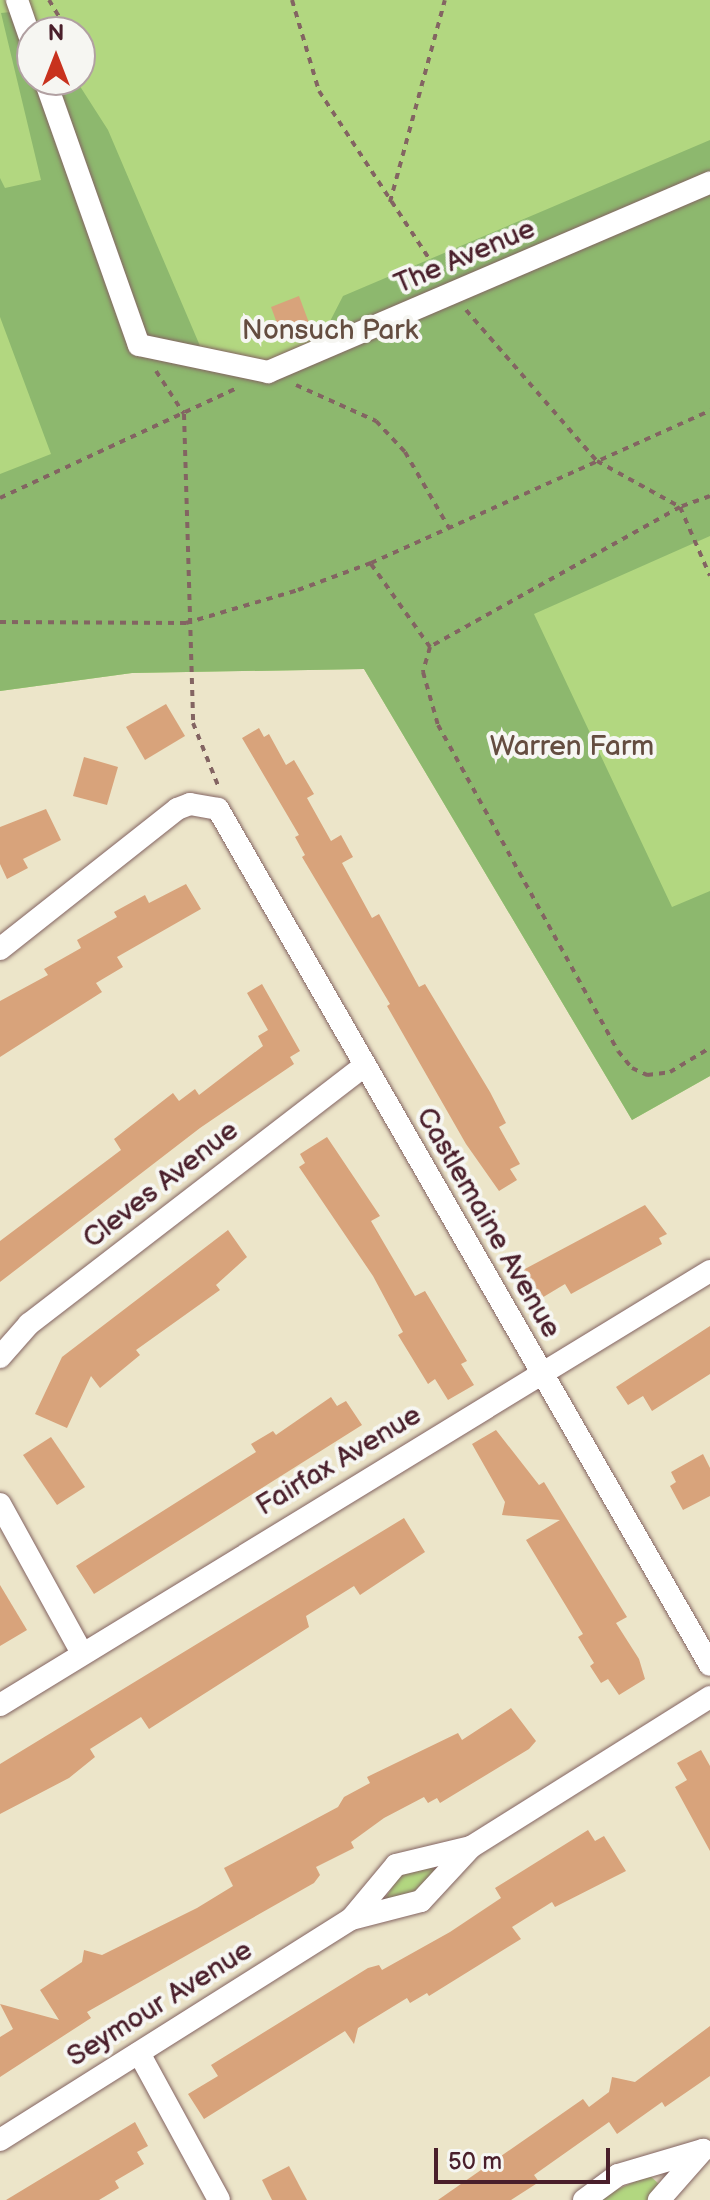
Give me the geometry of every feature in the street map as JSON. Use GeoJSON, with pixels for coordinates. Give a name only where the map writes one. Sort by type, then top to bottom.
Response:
{"type":"FeatureCollection","features":[{"type":"Feature","properties":{"kind":"street"},"geometry":{"type":"LineString","coordinates":[[51,96],[139,345],[268,372]]}},
{"type":"Feature","properties":{"kind":"street","name":"The Avenue"},"geometry":{"type":"LineString","coordinates":[[268,372],[710,183]]}},
{"type":"Feature","properties":{"kind":"street"},"geometry":{"type":"LineString","coordinates":[[0,949],[177,809],[190,804],[218,809]]}},
{"type":"Feature","properties":{"kind":"street","name":"Castlemaine Avenue"},"geometry":{"type":"LineString","coordinates":[[218,809],[710,1665]]}},
{"type":"Feature","properties":{"kind":"street","name":"Cleves Avenue"},"geometry":{"type":"LineString","coordinates":[[0,1357],[29,1324],[364,1066]]}},
{"type":"Feature","properties":{"kind":"street","name":"Fairfax Avenue"},"geometry":{"type":"LineString","coordinates":[[0,1705],[710,1271]]}},
{"type":"Feature","properties":{"kind":"street"},"geometry":{"type":"LineString","coordinates":[[0,1504],[82,1653]]}},
{"type":"Feature","properties":{"kind":"street","name":"Seymour Avenue"},"geometry":{"type":"LineString","coordinates":[[0,2140],[351,1919],[421,1901],[471,1847],[710,1697]]}},
{"type":"Feature","properties":{"kind":"street","name":"Seymour Avenue"},"geometry":{"type":"LineString","coordinates":[[351,1919],[396,1865],[471,1847]]}},
{"type":"Feature","properties":{"kind":"street"},"geometry":{"type":"LineString","coordinates":[[139,2053],[219,2200]]}},
{"type":"Feature","properties":{"kind":"street"},"geometry":{"type":"LineString","coordinates":[[584,2200],[618,2175],[707,2148]]}},
{"type":"Feature","properties":{"kind":"street"},"geometry":{"type":"LineString","coordinates":[[659,2200],[707,2148]]}},
{"type":"Feature","properties":{"kind":"path"},"geometry":{"type":"LineString","coordinates":[[390,202],[445,0]]}},
{"type":"Feature","properties":{"kind":"path"},"geometry":{"type":"LineString","coordinates":[[139,345],[184,414],[186,623],[193,723],[220,782],[218,809]]}},
{"type":"Feature","properties":{"kind":"path"},"geometry":{"type":"LineString","coordinates":[[0,498],[268,372],[376,421],[405,452],[449,528]]}},
{"type":"Feature","properties":{"kind":"path"},"geometry":{"type":"LineString","coordinates":[[0,622],[186,623],[371,563],[710,411]]}},
{"type":"Feature","properties":{"kind":"path"},"geometry":{"type":"LineString","coordinates":[[710,496],[430,647],[423,672],[438,725],[618,1051],[632,1068],[647,1075],[670,1072],[710,1048]]}},
{"type":"Feature","properties":{"kind":"path"},"geometry":{"type":"LineString","coordinates":[[371,563],[430,647]]}},
{"type":"Feature","properties":{"kind":"green space","name":"Nonsuch Park"},"geometry":{"type":"Polygon","coordinates":[[[0,0],[710,0],[710,1076],[632,1120],[364,669],[132,673],[0,691],[0,0]]]}},
{"type":"Feature","properties":{"kind":"green space","name":"Nonsuch Park"},"geometry":{"type":"Polygon","coordinates":[[[30,10],[34,16],[16,16],[16,76],[1,13],[30,10]]]}},
{"type":"Feature","properties":{"kind":"green space","name":"Nonsuch Park"},"geometry":{"type":"Polygon","coordinates":[[[21,96],[86,96],[108,130],[206,360],[307,366],[343,296],[710,140],[710,536],[534,614],[672,907],[710,891],[710,1076],[632,1120],[364,669],[132,673],[0,691],[0,474],[51,454],[0,317],[0,178],[5,188],[41,180],[21,96]]]}},
{"type":"Feature","properties":{"kind":"green space"},"geometry":{"type":"Polygon","coordinates":[[[432,1866],[435,1870],[418,1893],[385,1899],[401,1873],[432,1866]]]}},
{"type":"Feature","properties":{"kind":"green space"},"geometry":{"type":"Polygon","coordinates":[[[649,2175],[659,2184],[650,2200],[594,2200],[649,2175]]]}},
{"type":"Feature","properties":{"kind":"building"},"geometry":{"type":"Polygon","coordinates":[[[299,296],[312,331],[284,342],[271,307],[299,296]]]}},
{"type":"Feature","properties":{"kind":"building"},"geometry":{"type":"Polygon","coordinates":[[[166,704],[185,736],[145,760],[126,727],[166,704]]]}},
{"type":"Feature","properties":{"kind":"building"},"geometry":{"type":"Polygon","coordinates":[[[259,728],[264,737],[269,734],[286,765],[294,760],[314,794],[307,798],[331,841],[341,835],[353,857],[342,863],[372,918],[379,914],[419,987],[425,984],[490,1092],[506,1123],[499,1127],[520,1164],[510,1169],[517,1180],[499,1191],[466,1144],[387,1006],[390,1004],[302,857],[305,855],[295,837],[299,835],[242,738],[259,728]]]}},
{"type":"Feature","properties":{"kind":"building"},"geometry":{"type":"Polygon","coordinates":[[[84,757],[118,767],[107,805],[73,796],[84,757]]]}},
{"type":"Feature","properties":{"kind":"building"},"geometry":{"type":"Polygon","coordinates":[[[46,809],[61,840],[23,859],[28,868],[7,879],[0,864],[0,827],[46,809]]]}},
{"type":"Feature","properties":{"kind":"building"},"geometry":{"type":"Polygon","coordinates":[[[186,884],[201,909],[117,957],[123,967],[96,983],[102,992],[0,1057],[0,1001],[48,975],[44,969],[81,948],[77,940],[117,917],[114,912],[145,895],[149,903],[186,884]]]}},
{"type":"Feature","properties":{"kind":"building"},"geometry":{"type":"Polygon","coordinates":[[[262,984],[300,1051],[290,1057],[294,1064],[200,1128],[0,1282],[0,1241],[121,1150],[114,1139],[173,1093],[179,1101],[195,1089],[199,1095],[263,1046],[258,1036],[268,1030],[247,993],[262,984]]]}},
{"type":"Feature","properties":{"kind":"building"},"geometry":{"type":"Polygon","coordinates":[[[327,1137],[380,1216],[371,1221],[415,1296],[425,1291],[467,1361],[461,1364],[474,1385],[448,1400],[435,1379],[428,1384],[398,1335],[403,1332],[373,1276],[299,1167],[305,1163],[300,1154],[327,1137]]]}},
{"type":"Feature","properties":{"kind":"building"},"geometry":{"type":"Polygon","coordinates":[[[645,1205],[667,1234],[659,1238],[662,1244],[571,1294],[565,1284],[540,1299],[523,1270],[645,1205]]]}},
{"type":"Feature","properties":{"kind":"building"},"geometry":{"type":"Polygon","coordinates":[[[228,1230],[247,1257],[216,1285],[220,1290],[136,1350],[140,1355],[100,1388],[91,1376],[67,1428],[35,1414],[62,1357],[228,1230]]]}},
{"type":"Feature","properties":{"kind":"building"},"geometry":{"type":"Polygon","coordinates":[[[710,1326],[710,1374],[652,1411],[643,1396],[628,1405],[616,1387],[710,1326]]]}},
{"type":"Feature","properties":{"kind":"building"},"geometry":{"type":"Polygon","coordinates":[[[331,1397],[337,1406],[346,1401],[362,1425],[94,1594],[76,1566],[256,1452],[251,1444],[273,1431],[276,1435],[331,1397]]]}},
{"type":"Feature","properties":{"kind":"building"},"geometry":{"type":"Polygon","coordinates":[[[496,1430],[539,1485],[544,1482],[627,1617],[616,1623],[639,1659],[645,1679],[619,1695],[608,1679],[601,1683],[590,1666],[594,1663],[578,1637],[583,1634],[526,1540],[560,1520],[502,1515],[505,1502],[472,1444],[496,1430]]]}},
{"type":"Feature","properties":{"kind":"building"},"geometry":{"type":"Polygon","coordinates":[[[51,1437],[85,1487],[57,1505],[23,1455],[51,1437]]]}},
{"type":"Feature","properties":{"kind":"building"},"geometry":{"type":"Polygon","coordinates":[[[703,1454],[710,1468],[710,1496],[683,1510],[670,1486],[676,1482],[671,1472],[703,1454]]]}},
{"type":"Feature","properties":{"kind":"building"},"geometry":{"type":"Polygon","coordinates":[[[404,1518],[425,1552],[360,1595],[354,1586],[306,1616],[309,1627],[149,1729],[141,1717],[90,1749],[95,1757],[69,1778],[0,1814],[0,1764],[404,1518]]]}},
{"type":"Feature","properties":{"kind":"building"},"geometry":{"type":"Polygon","coordinates":[[[0,1585],[27,1630],[0,1646],[0,1585]]]}},
{"type":"Feature","properties":{"kind":"building"},"geometry":{"type":"Polygon","coordinates":[[[511,1708],[536,1741],[529,1749],[440,1803],[437,1798],[428,1803],[424,1797],[384,1818],[351,1842],[354,1848],[316,1867],[320,1875],[314,1883],[87,2012],[91,2018],[0,2077],[0,2037],[13,2029],[0,2004],[59,2020],[40,1990],[82,1962],[84,1950],[102,1955],[197,1908],[233,1886],[224,1868],[338,1807],[344,1797],[370,1783],[367,1777],[458,1733],[462,1740],[511,1708]]]}},
{"type":"Feature","properties":{"kind":"building"},"geometry":{"type":"Polygon","coordinates":[[[701,1750],[710,1766],[710,1851],[675,1787],[687,1780],[677,1763],[701,1750]]]}},
{"type":"Feature","properties":{"kind":"building"},"geometry":{"type":"Polygon","coordinates":[[[588,1830],[595,1841],[604,1836],[626,1871],[555,1907],[552,1902],[512,1927],[521,1939],[429,1996],[427,1993],[410,2003],[407,1998],[358,2028],[354,2044],[345,2031],[204,2119],[188,2094],[218,2076],[211,2065],[368,1968],[379,1965],[382,1970],[450,1932],[501,1898],[495,1888],[588,1830]]]}},
{"type":"Feature","properties":{"kind":"building"},"geometry":{"type":"Polygon","coordinates":[[[710,2026],[710,2076],[665,2107],[662,2102],[617,2134],[609,2122],[534,2175],[539,2182],[511,2200],[438,2200],[583,2099],[589,2107],[609,2092],[612,2077],[635,2082],[710,2026]]]}},
{"type":"Feature","properties":{"kind":"building"},"geometry":{"type":"Polygon","coordinates":[[[135,2122],[148,2146],[137,2152],[144,2164],[115,2181],[119,2188],[99,2200],[6,2200],[135,2122]]]}},
{"type":"Feature","properties":{"kind":"building"},"geometry":{"type":"Polygon","coordinates":[[[289,2166],[307,2200],[272,2200],[262,2180],[289,2166]]]}},
{"type":"Feature","properties":{"kind":"park label","name":"Warren Farm"},"geometry":{"type":"Point","coordinates":[572,747]}}]}
